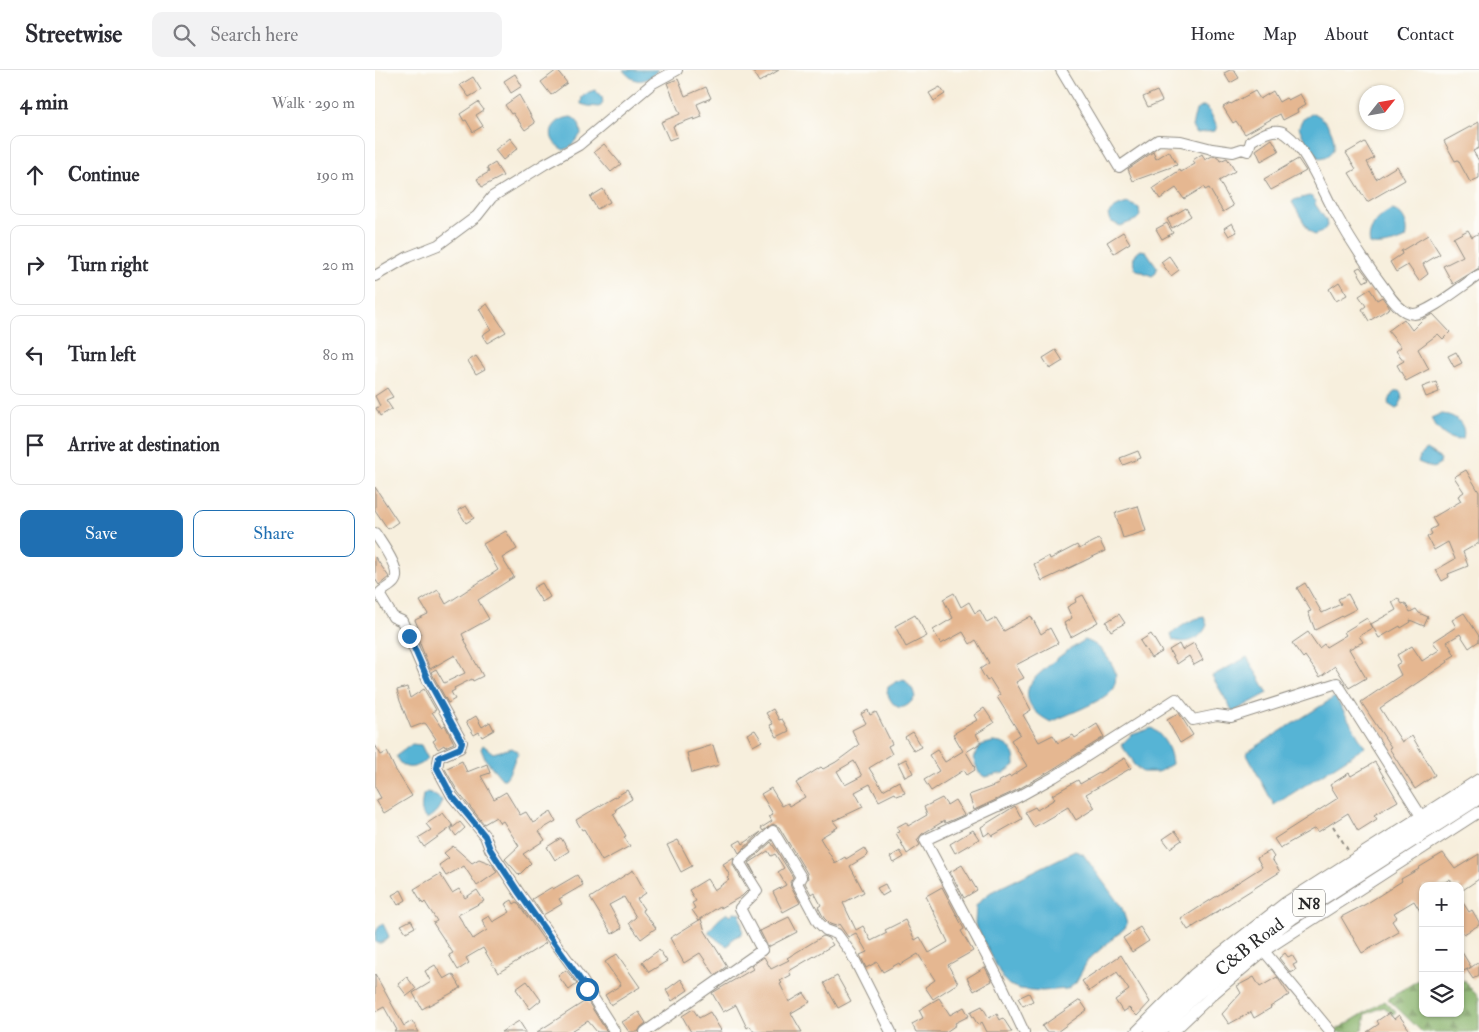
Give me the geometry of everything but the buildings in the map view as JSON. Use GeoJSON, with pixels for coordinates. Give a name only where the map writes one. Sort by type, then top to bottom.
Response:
{"type":"FeatureCollection","features":[{"type":"Feature","properties":{"kind":"highway","name":"C&B Road"},"geometry":{"type":"LineString","coordinates":[[1155,1032],[1194,992],[1249,946],[1292,914],[1479,794]]}},
{"type":"Feature","properties":{"kind":"street"},"geometry":{"type":"LineString","coordinates":[[375,276],[408,257],[438,245],[477,216],[492,197],[579,145],[653,83],[677,70]]}},
{"type":"Feature","properties":{"kind":"street"},"geometry":{"type":"LineString","coordinates":[[1061,70],[1119,166],[1158,140],[1181,141],[1233,152],[1242,149],[1248,151],[1251,141],[1273,130],[1285,133],[1301,150],[1360,256],[1388,294],[1404,311],[1415,314],[1432,307],[1479,275]]}},
{"type":"Feature","properties":{"kind":"street"},"geometry":{"type":"LineString","coordinates":[[375,533],[395,567],[397,574],[394,582],[379,594],[393,617],[402,620],[428,680],[462,742],[460,748],[439,757],[437,768],[440,775],[452,796],[485,836],[490,849],[519,893],[580,977],[615,1032]]}},
{"type":"Feature","properties":{"kind":"street"},"geometry":{"type":"LineString","coordinates":[[1024,1032],[1001,983],[925,840],[1018,798],[1176,699],[1193,720],[1217,715],[1231,718],[1337,682],[1421,816]]}},
{"type":"Feature","properties":{"kind":"street"},"geometry":{"type":"LineString","coordinates":[[1136,1032],[1193,974],[1285,902],[1479,779]]}},
{"type":"Feature","properties":{"kind":"street"},"geometry":{"type":"LineString","coordinates":[[1173,1032],[1211,996],[1264,951],[1479,812]]}},
{"type":"Feature","properties":{"kind":"street"},"geometry":{"type":"LineString","coordinates":[[645,1032],[762,950],[740,908],[757,891],[739,862],[773,830],[798,870],[801,877],[797,883],[817,922],[827,930],[837,934],[851,953],[891,1032]]}},
{"type":"Feature","properties":{"kind":"street"},"geometry":{"type":"LineString","coordinates":[[1264,951],[1331,1032]]}},
{"type":"Feature","properties":{"kind":"path"},"geometry":{"type":"LineString","coordinates":[[1333,826],[1353,858]]}},
{"type":"Feature","properties":{"kind":"green space"},"geometry":{"type":"Polygon","coordinates":[[[1419,980],[1419,1017],[1464,1017],[1465,981],[1479,998],[1479,1032],[1422,1032],[1388,999],[1419,980]]]}},
{"type":"Feature","properties":{"kind":"green space"},"geometry":{"type":"Polygon","coordinates":[[[1384,1001],[1396,1012],[1392,1015],[1384,1007],[1366,1014],[1363,1028],[1359,1032],[1333,1032],[1384,1001]]]}},
{"type":"Feature","properties":{"kind":"water"},"geometry":{"type":"Polygon","coordinates":[[[623,70],[659,70],[645,80],[636,80],[627,75],[623,70]]]}},
{"type":"Feature","properties":{"kind":"water"},"geometry":{"type":"Polygon","coordinates":[[[595,90],[602,97],[603,103],[600,107],[581,104],[582,97],[595,90]]]}},
{"type":"Feature","properties":{"kind":"water"},"geometry":{"type":"Polygon","coordinates":[[[1204,106],[1209,110],[1217,126],[1215,131],[1197,133],[1192,127],[1196,110],[1204,106]]]}},
{"type":"Feature","properties":{"kind":"water"},"geometry":{"type":"Polygon","coordinates":[[[1313,113],[1320,116],[1333,136],[1334,144],[1332,151],[1328,156],[1320,159],[1307,144],[1299,127],[1302,120],[1313,113]]]}},
{"type":"Feature","properties":{"kind":"water"},"geometry":{"type":"Polygon","coordinates":[[[571,117],[579,124],[581,134],[570,147],[564,150],[553,141],[552,131],[558,122],[571,117]]]}},
{"type":"Feature","properties":{"kind":"water"},"geometry":{"type":"Polygon","coordinates":[[[1309,196],[1316,201],[1315,204],[1326,220],[1327,226],[1322,232],[1314,235],[1309,231],[1292,202],[1309,196]]]}},
{"type":"Feature","properties":{"kind":"water"},"geometry":{"type":"Polygon","coordinates":[[[1128,203],[1139,208],[1140,216],[1136,220],[1120,226],[1110,221],[1108,215],[1112,210],[1128,203]]]}},
{"type":"Feature","properties":{"kind":"water"},"geometry":{"type":"Polygon","coordinates":[[[1392,210],[1396,211],[1405,221],[1407,229],[1406,238],[1388,244],[1370,244],[1369,239],[1372,228],[1378,219],[1392,210]]]}},
{"type":"Feature","properties":{"kind":"water"},"geometry":{"type":"Polygon","coordinates":[[[1141,250],[1146,251],[1157,267],[1156,273],[1152,276],[1135,269],[1134,258],[1141,250]]]}},
{"type":"Feature","properties":{"kind":"water"},"geometry":{"type":"Polygon","coordinates":[[[1396,391],[1401,393],[1402,400],[1396,409],[1388,404],[1392,394],[1396,391]]]}},
{"type":"Feature","properties":{"kind":"water"},"geometry":{"type":"Polygon","coordinates":[[[1445,414],[1459,421],[1463,429],[1463,439],[1458,440],[1448,437],[1436,427],[1431,418],[1445,414]]]}},
{"type":"Feature","properties":{"kind":"water"},"geometry":{"type":"Polygon","coordinates":[[[1426,450],[1441,459],[1439,465],[1433,468],[1418,462],[1421,454],[1426,450]]]}},
{"type":"Feature","properties":{"kind":"water"},"geometry":{"type":"Polygon","coordinates":[[[1204,617],[1207,625],[1198,637],[1184,642],[1173,640],[1171,634],[1190,621],[1204,617]]]}},
{"type":"Feature","properties":{"kind":"water"},"geometry":{"type":"Polygon","coordinates":[[[1085,640],[1100,649],[1113,666],[1115,681],[1113,689],[1098,700],[1051,722],[1039,715],[1030,705],[1028,699],[1029,687],[1035,678],[1065,652],[1085,640]]]}},
{"type":"Feature","properties":{"kind":"water"},"geometry":{"type":"Polygon","coordinates":[[[1247,657],[1268,693],[1233,712],[1212,676],[1247,657]]]}},
{"type":"Feature","properties":{"kind":"water"},"geometry":{"type":"Polygon","coordinates":[[[904,679],[913,690],[915,697],[907,706],[899,707],[892,703],[887,692],[888,687],[904,679]]]}},
{"type":"Feature","properties":{"kind":"water"},"geometry":{"type":"Polygon","coordinates":[[[1335,697],[1365,747],[1274,805],[1246,753],[1335,697]]]}},
{"type":"Feature","properties":{"kind":"water"},"geometry":{"type":"Polygon","coordinates":[[[1152,728],[1166,744],[1172,764],[1158,772],[1142,772],[1133,764],[1133,761],[1121,745],[1131,735],[1152,728]]]}},
{"type":"Feature","properties":{"kind":"water"},"geometry":{"type":"Polygon","coordinates":[[[993,742],[1007,745],[1010,748],[1014,755],[1015,765],[1004,773],[985,777],[979,773],[973,758],[981,745],[993,742]]]}},
{"type":"Feature","properties":{"kind":"water"},"geometry":{"type":"Polygon","coordinates":[[[412,744],[421,745],[428,759],[420,765],[406,767],[402,765],[396,756],[412,744]]]}},
{"type":"Feature","properties":{"kind":"water"},"geometry":{"type":"Polygon","coordinates":[[[483,745],[493,753],[512,748],[517,751],[518,754],[505,779],[502,779],[485,759],[481,749],[483,745]]]}},
{"type":"Feature","properties":{"kind":"water"},"geometry":{"type":"Polygon","coordinates":[[[427,792],[442,800],[437,811],[426,819],[422,814],[421,808],[423,795],[427,792]]]}},
{"type":"Feature","properties":{"kind":"water"},"geometry":{"type":"Polygon","coordinates":[[[1075,851],[1083,854],[1122,908],[1127,924],[1125,928],[1088,960],[1076,982],[1067,989],[1042,991],[1020,989],[1009,985],[1003,979],[975,924],[976,906],[991,892],[1075,851]]]}},
{"type":"Feature","properties":{"kind":"water"},"geometry":{"type":"Polygon","coordinates":[[[734,912],[741,913],[742,934],[733,938],[728,946],[708,933],[722,917],[728,913],[731,915],[734,912]]]}},
{"type":"Feature","properties":{"kind":"water"},"geometry":{"type":"Polygon","coordinates":[[[383,924],[389,938],[381,943],[376,943],[376,932],[383,924]]]}},
{"type":"Feature","properties":{"kind":"route"},"geometry":{"type":"LineString","coordinates":[[409,636],[428,680],[462,742],[460,748],[439,757],[437,768],[440,775],[452,796],[485,836],[490,849],[519,893],[587,989]]}}]}
